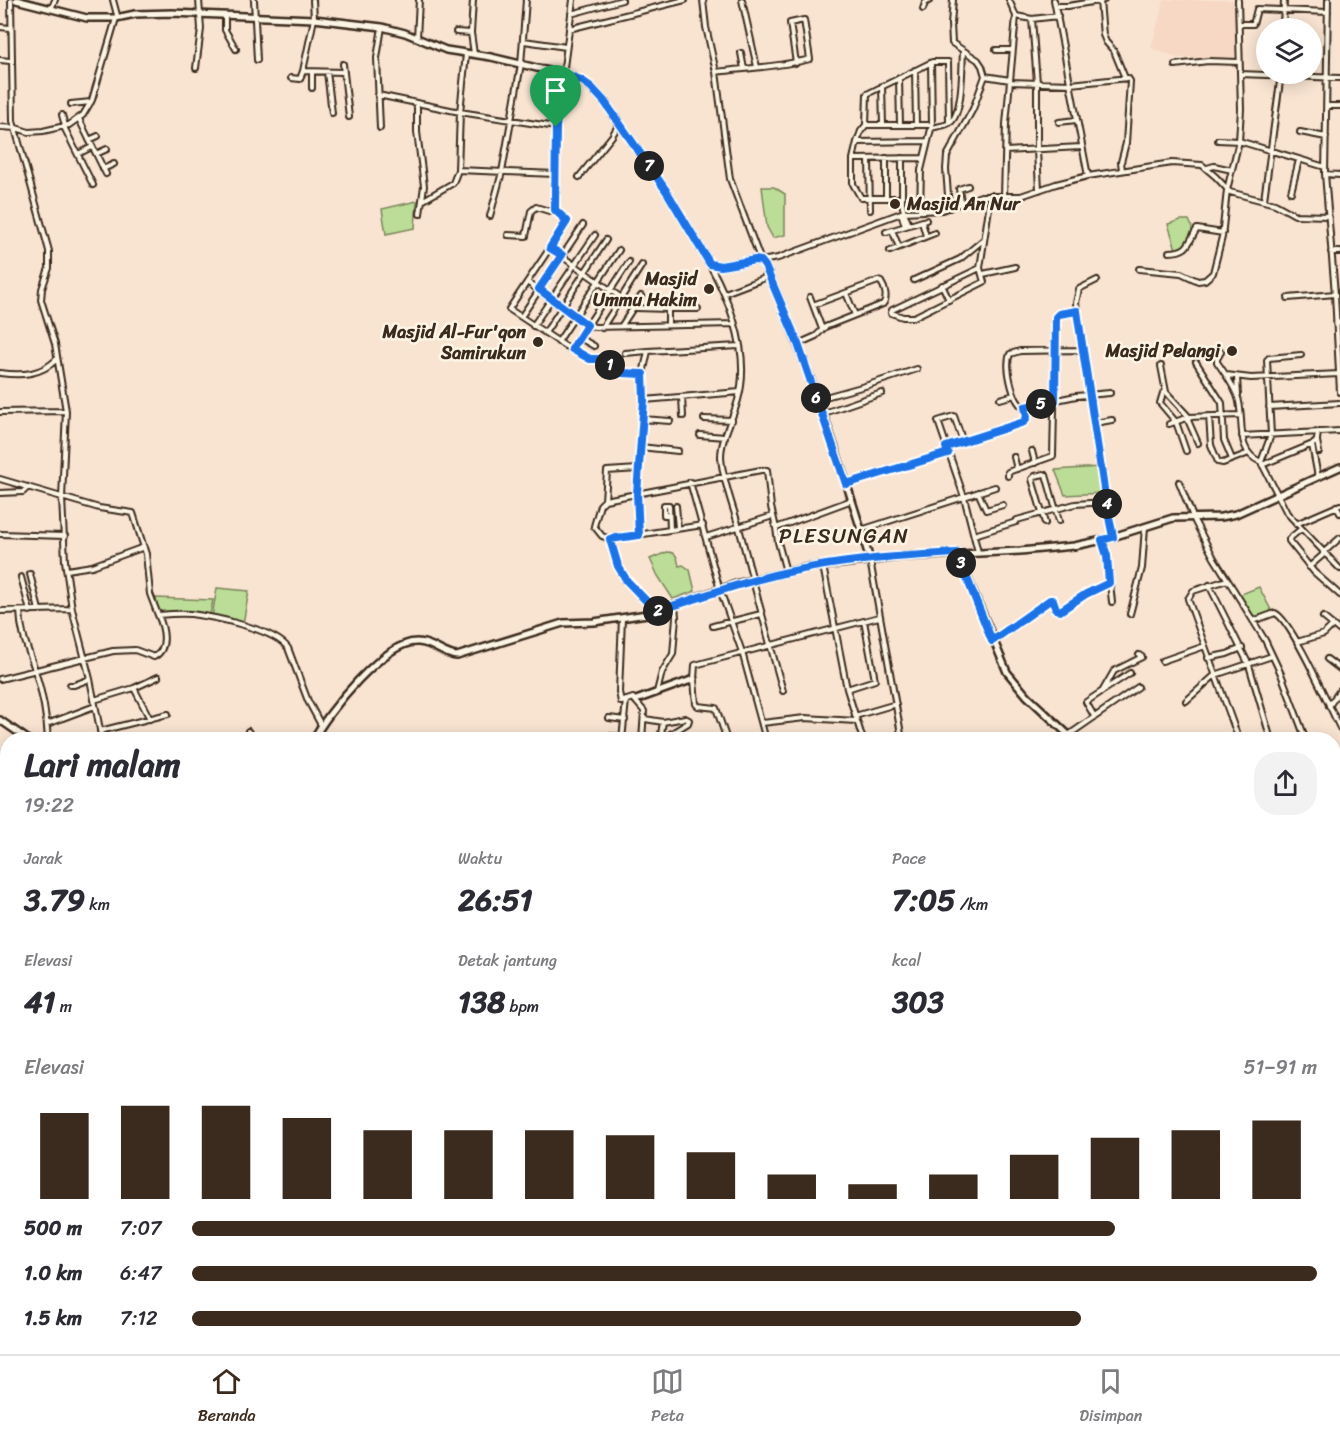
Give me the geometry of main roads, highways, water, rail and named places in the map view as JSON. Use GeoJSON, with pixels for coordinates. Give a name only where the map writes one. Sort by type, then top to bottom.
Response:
{"type":"FeatureCollection","features":[{"type":"Feature","properties":{"kind":"place","name":"Masjid An Nur"},"geometry":{"type":"Point","coordinates":[895,204]}},
{"type":"Feature","properties":{"kind":"place","name":"Masjid Ummu Hakim"},"geometry":{"type":"Point","coordinates":[709,289]}},
{"type":"Feature","properties":{"kind":"place","name":"Masjid Al-Fur'qon Samirukun"},"geometry":{"type":"Point","coordinates":[538,342]}},
{"type":"Feature","properties":{"kind":"place","name":"Masjid Pelangi"},"geometry":{"type":"Point","coordinates":[1232,351]}},
{"type":"Feature","properties":{"kind":"district","name":"PLESUNGAN"},"geometry":{"type":"Point","coordinates":[844,536]}}]}
